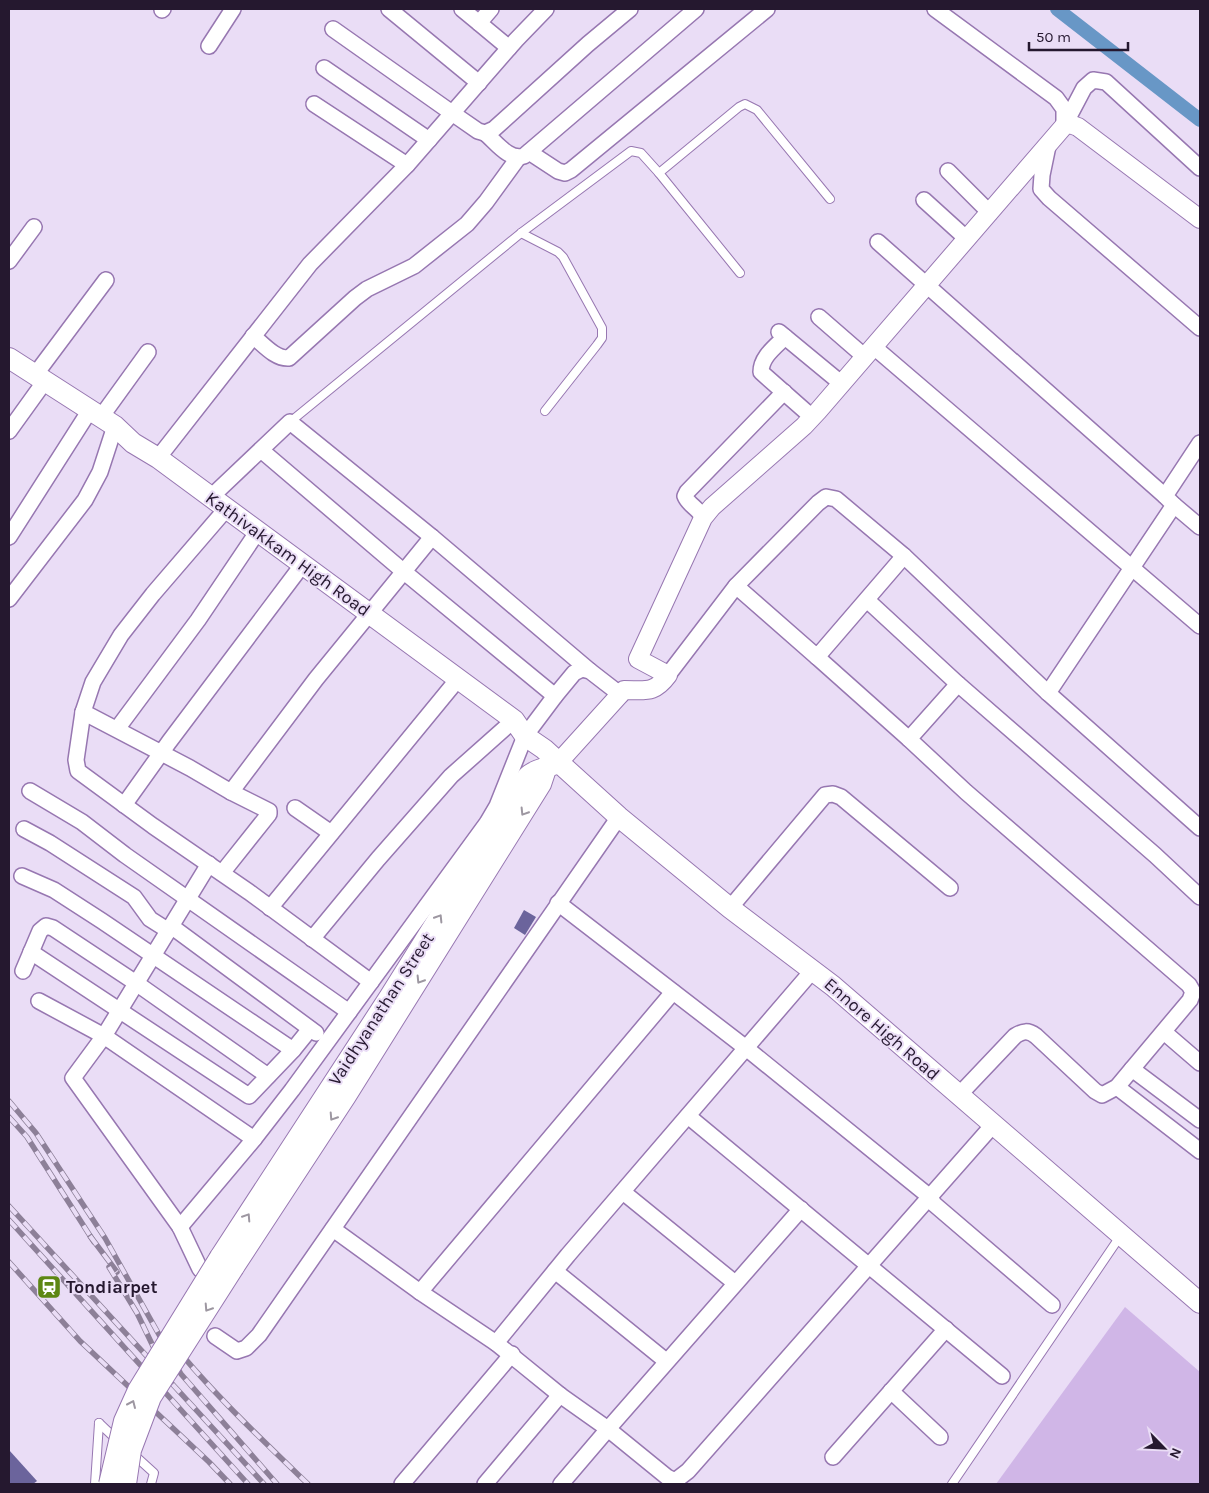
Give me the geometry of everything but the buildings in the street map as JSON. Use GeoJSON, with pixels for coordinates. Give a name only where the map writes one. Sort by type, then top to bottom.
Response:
{"type":"FeatureCollection","features":[{"type":"Feature","properties":{"kind":"main road","name":"Kathivakkam High Road"},"geometry":{"type":"LineString","coordinates":[[9,358],[102,418],[133,443],[158,458],[458,678],[544,749],[552,766]]}},
{"type":"Feature","properties":{"kind":"main road","name":"Ennore High Road"},"geometry":{"type":"LineString","coordinates":[[552,766],[619,817],[730,908],[833,986],[1200,1303]]}},
{"type":"Feature","properties":{"kind":"main road","name":"Vaidhyanathan Street"},"geometry":{"type":"LineString","coordinates":[[227,1262],[527,777],[534,772],[552,766]]}},
{"type":"Feature","properties":{"kind":"main road"},"geometry":{"type":"LineString","coordinates":[[109,1484],[124,1421],[138,1390],[227,1262]]}},
{"type":"Feature","properties":{"kind":"main road"},"geometry":{"type":"LineString","coordinates":[[126,1484],[131,1450],[151,1397],[227,1262]]}},
{"type":"Feature","properties":{"kind":"street"},"geometry":{"type":"LineString","coordinates":[[209,46],[233,9]]}},
{"type":"Feature","properties":{"kind":"street"},"geometry":{"type":"LineString","coordinates":[[389,9],[479,83]]}},
{"type":"Feature","properties":{"kind":"street"},"geometry":{"type":"LineString","coordinates":[[462,9],[509,48]]}},
{"type":"Feature","properties":{"kind":"street"},"geometry":{"type":"LineString","coordinates":[[479,23],[491,9]]}},
{"type":"Feature","properties":{"kind":"street"},"geometry":{"type":"LineString","coordinates":[[158,458],[310,264],[407,165],[509,48],[546,9]]}},
{"type":"Feature","properties":{"kind":"street"},"geometry":{"type":"LineString","coordinates":[[485,133],[494,129],[588,44],[630,9]]}},
{"type":"Feature","properties":{"kind":"street"},"geometry":{"type":"LineString","coordinates":[[253,336],[278,356],[283,359],[289,358],[367,289],[414,266],[467,224],[523,155],[696,9]]}},
{"type":"Feature","properties":{"kind":"street"},"geometry":{"type":"LineString","coordinates":[[333,29],[478,131],[485,133],[511,156],[523,155],[558,172],[565,173],[767,9]]}},
{"type":"Feature","properties":{"kind":"street"},"geometry":{"type":"LineString","coordinates":[[936,9],[1056,98],[1064,109],[1064,126]]}},
{"type":"Feature","properties":{"kind":"street"},"geometry":{"type":"LineString","coordinates":[[324,68],[429,140]]}},
{"type":"Feature","properties":{"kind":"street"},"geometry":{"type":"LineString","coordinates":[[668,675],[638,659],[703,518],[712,507],[812,417],[842,384],[1048,146],[1064,126],[1084,88],[1093,80],[1106,82],[1200,168]]}},
{"type":"Feature","properties":{"kind":"street"},"geometry":{"type":"LineString","coordinates":[[314,104],[407,165]]}},
{"type":"Feature","properties":{"kind":"street"},"geometry":{"type":"LineString","coordinates":[[1064,126],[1070,124],[1078,127],[1200,219]]}},
{"type":"Feature","properties":{"kind":"street"},"geometry":{"type":"LineString","coordinates":[[1048,146],[1041,189],[1057,205],[1200,328]]}},
{"type":"Feature","properties":{"kind":"street"},"geometry":{"type":"LineString","coordinates":[[948,172],[990,213]]}},
{"type":"Feature","properties":{"kind":"street"},"geometry":{"type":"LineString","coordinates":[[924,200],[967,239]]}},
{"type":"Feature","properties":{"kind":"street"},"geometry":{"type":"LineString","coordinates":[[9,262],[34,228]]}},
{"type":"Feature","properties":{"kind":"street"},"geometry":{"type":"LineString","coordinates":[[878,242],[1200,528]]}},
{"type":"Feature","properties":{"kind":"street"},"geometry":{"type":"LineString","coordinates":[[9,431],[40,378],[106,280]]}},
{"type":"Feature","properties":{"kind":"street"},"geometry":{"type":"LineString","coordinates":[[819,316],[869,352],[1132,567],[1200,626]]}},
{"type":"Feature","properties":{"kind":"street"},"geometry":{"type":"LineString","coordinates":[[812,417],[761,372],[764,358],[782,335],[842,384]]}},
{"type":"Feature","properties":{"kind":"street"},"geometry":{"type":"LineString","coordinates":[[9,537],[102,418],[148,352]]}},
{"type":"Feature","properties":{"kind":"street"},"geometry":{"type":"LineString","coordinates":[[703,518],[701,512],[686,500],[687,492],[784,392]]}},
{"type":"Feature","properties":{"kind":"street"},"geometry":{"type":"LineString","coordinates":[[9,599],[86,500],[100,472],[102,418]]}},
{"type":"Feature","properties":{"kind":"street"},"geometry":{"type":"LineString","coordinates":[[371,982],[78,771],[76,760],[82,712],[92,682],[121,635],[219,503],[261,450],[290,422],[432,536],[590,671],[621,695]]}},
{"type":"Feature","properties":{"kind":"street"},"geometry":{"type":"LineString","coordinates":[[1048,693],[1132,567],[1200,443]]}},
{"type":"Feature","properties":{"kind":"street"},"geometry":{"type":"LineString","coordinates":[[261,450],[554,696]]}},
{"type":"Feature","properties":{"kind":"street"},"geometry":{"type":"LineString","coordinates":[[552,766],[624,690],[654,689],[662,683],[736,586],[818,502],[826,497],[836,500],[904,556],[1048,693],[1200,828]]}},
{"type":"Feature","properties":{"kind":"street"},"geometry":{"type":"LineString","coordinates":[[117,730],[198,620],[258,531]]}},
{"type":"Feature","properties":{"kind":"street"},"geometry":{"type":"LineString","coordinates":[[231,792],[316,679],[432,536]]}},
{"type":"Feature","properties":{"kind":"street"},"geometry":{"type":"LineString","coordinates":[[817,657],[904,556]]}},
{"type":"Feature","properties":{"kind":"street"},"geometry":{"type":"LineString","coordinates":[[124,805],[303,564]]}},
{"type":"Feature","properties":{"kind":"street"},"geometry":{"type":"LineString","coordinates":[[736,586],[966,792],[1189,985],[1193,992],[1190,1000],[1132,1069],[1116,1087],[1102,1095],[1095,1091],[1030,1032],[1022,1032],[1016,1036],[959,1095]]}},
{"type":"Feature","properties":{"kind":"street"},"geometry":{"type":"LineString","coordinates":[[866,600],[958,684],[1155,855],[1200,898]]}},
{"type":"Feature","properties":{"kind":"street"},"geometry":{"type":"LineString","coordinates":[[312,939],[378,859],[451,776],[520,728],[554,696],[574,673],[582,669],[590,671]]}},
{"type":"Feature","properties":{"kind":"street"},"geometry":{"type":"LineString","coordinates":[[270,908],[458,678]]}},
{"type":"Feature","properties":{"kind":"street"},"geometry":{"type":"LineString","coordinates":[[909,739],[958,684]]}},
{"type":"Feature","properties":{"kind":"street"},"geometry":{"type":"LineString","coordinates":[[82,712],[269,811],[222,874]]}},
{"type":"Feature","properties":{"kind":"street"},"geometry":{"type":"LineString","coordinates":[[180,1227],[254,1139],[487,823],[497,806],[520,728]]}},
{"type":"Feature","properties":{"kind":"street"},"geometry":{"type":"LineString","coordinates":[[30,791],[82,822],[125,855],[349,1012]]}},
{"type":"Feature","properties":{"kind":"street"},"geometry":{"type":"LineString","coordinates":[[730,908],[825,795],[833,794],[841,797],[950,888]]}},
{"type":"Feature","properties":{"kind":"street"},"geometry":{"type":"LineString","coordinates":[[296,808],[331,833]]}},
{"type":"Feature","properties":{"kind":"street"},"geometry":{"type":"LineString","coordinates":[[215,1336],[237,1351],[246,1348],[259,1335],[619,817]]}},
{"type":"Feature","properties":{"kind":"street"},"geometry":{"type":"LineString","coordinates":[[24,829],[50,843],[134,897],[138,906],[150,919],[170,929],[328,1041]]}},
{"type":"Feature","properties":{"kind":"street"},"geometry":{"type":"LineString","coordinates":[[200,1269],[180,1227],[73,1078],[120,1012],[209,864]]}},
{"type":"Feature","properties":{"kind":"street"},"geometry":{"type":"LineString","coordinates":[[22,876],[54,890],[154,955],[293,1050]]}},
{"type":"Feature","properties":{"kind":"street"},"geometry":{"type":"LineString","coordinates":[[558,903],[746,1048],[930,1196],[934,1204],[1052,1304]]}},
{"type":"Feature","properties":{"kind":"street"},"geometry":{"type":"LineString","coordinates":[[23,970],[40,931],[46,926],[61,932],[268,1076]]}},
{"type":"Feature","properties":{"kind":"street"},"geometry":{"type":"LineString","coordinates":[[31,952],[249,1096],[293,1050],[310,1029]]}},
{"type":"Feature","properties":{"kind":"street"},"geometry":{"type":"LineString","coordinates":[[496,1343],[555,1271],[813,970]]}},
{"type":"Feature","properties":{"kind":"street"},"geometry":{"type":"LineString","coordinates":[[420,1292],[673,992]]}},
{"type":"Feature","properties":{"kind":"street"},"geometry":{"type":"LineString","coordinates":[[39,1001],[104,1036],[254,1139]]}},
{"type":"Feature","properties":{"kind":"street"},"geometry":{"type":"LineString","coordinates":[[1164,1032],[1200,1063]]}},
{"type":"Feature","properties":{"kind":"street"},"geometry":{"type":"LineString","coordinates":[[1132,1069],[1200,1120]]}},
{"type":"Feature","properties":{"kind":"street"},"geometry":{"type":"LineString","coordinates":[[1116,1087],[1200,1151]]}},
{"type":"Feature","properties":{"kind":"street"},"geometry":{"type":"LineString","coordinates":[[688,1116],[1002,1376]]}},
{"type":"Feature","properties":{"kind":"street"},"geometry":{"type":"LineString","coordinates":[[333,1229],[420,1292],[512,1354],[560,1395],[608,1428],[674,1483],[688,1471],[993,1125]]}},
{"type":"Feature","properties":{"kind":"street"},"geometry":{"type":"LineString","coordinates":[[623,1192],[735,1283]]}},
{"type":"Feature","properties":{"kind":"street"},"geometry":{"type":"LineString","coordinates":[[561,1484],[801,1208]]}},
{"type":"Feature","properties":{"kind":"street"},"geometry":{"type":"LineString","coordinates":[[555,1271],[666,1361]]}},
{"type":"Feature","properties":{"kind":"street"},"geometry":{"type":"LineString","coordinates":[[833,1457],[946,1329]]}},
{"type":"Feature","properties":{"kind":"street"},"geometry":{"type":"LineString","coordinates":[[402,1484],[512,1354]]}},
{"type":"Feature","properties":{"kind":"street"},"geometry":{"type":"LineString","coordinates":[[890,1391],[940,1437]]}},
{"type":"Feature","properties":{"kind":"street"},"geometry":{"type":"LineString","coordinates":[[485,1484],[560,1395]]}},
{"type":"Feature","properties":{"kind":"lane"},"geometry":{"type":"LineString","coordinates":[[659,173],[745,104],[757,110],[830,199]]}},
{"type":"Feature","properties":{"kind":"lane"},"geometry":{"type":"LineString","coordinates":[[290,422],[521,233],[631,150],[641,153],[659,173],[740,273]]}},
{"type":"Feature","properties":{"kind":"lane"},"geometry":{"type":"LineString","coordinates":[[521,233],[558,252],[563,257],[602,328],[602,338],[545,411]]}},
{"type":"Feature","properties":{"kind":"lane"},"geometry":{"type":"LineString","coordinates":[[952,1484],[1120,1235]]}},
{"type":"Feature","properties":{"kind":"lane"},"geometry":{"type":"LineString","coordinates":[[95,1484],[99,1423],[154,1473],[151,1484]]}},
{"type":"Feature","properties":{"kind":"shaded area"},"geometry":{"type":"Polygon","coordinates":[[[1125,1307],[1200,1372],[1200,1484],[996,1484],[1125,1307]]]}},
{"type":"Feature","properties":{"kind":"waterway"},"geometry":{"type":"LineString","coordinates":[[1057,9],[1200,120]]}},
{"type":"Feature","properties":{"kind":"railway"},"geometry":{"type":"LineString","coordinates":[[9,1101],[36,1133],[105,1238],[181,1374],[277,1484]]}},
{"type":"Feature","properties":{"kind":"railway"},"geometry":{"type":"LineString","coordinates":[[9,1117],[27,1137],[94,1242]]}},
{"type":"Feature","properties":{"kind":"railway"},"geometry":{"type":"LineString","coordinates":[[9,1206],[264,1484]]}},
{"type":"Feature","properties":{"kind":"railway"},"geometry":{"type":"LineString","coordinates":[[9,1220],[248,1484]]}},
{"type":"Feature","properties":{"kind":"railway"},"geometry":{"type":"LineString","coordinates":[[90,1236],[117,1272]]}},
{"type":"Feature","properties":{"kind":"railway"},"geometry":{"type":"LineString","coordinates":[[9,1262],[80,1341],[230,1484]]}},
{"type":"Feature","properties":{"kind":"railway"},"geometry":{"type":"LineString","coordinates":[[109,1267],[137,1313],[165,1371]]}},
{"type":"Feature","properties":{"kind":"railway"},"geometry":{"type":"LineString","coordinates":[[164,1333],[215,1392],[308,1484]]}},
{"type":"Feature","properties":{"kind":"place","name":"Tondiarpet"},"geometry":{"type":"Point","coordinates":[49,1287]}}]}
